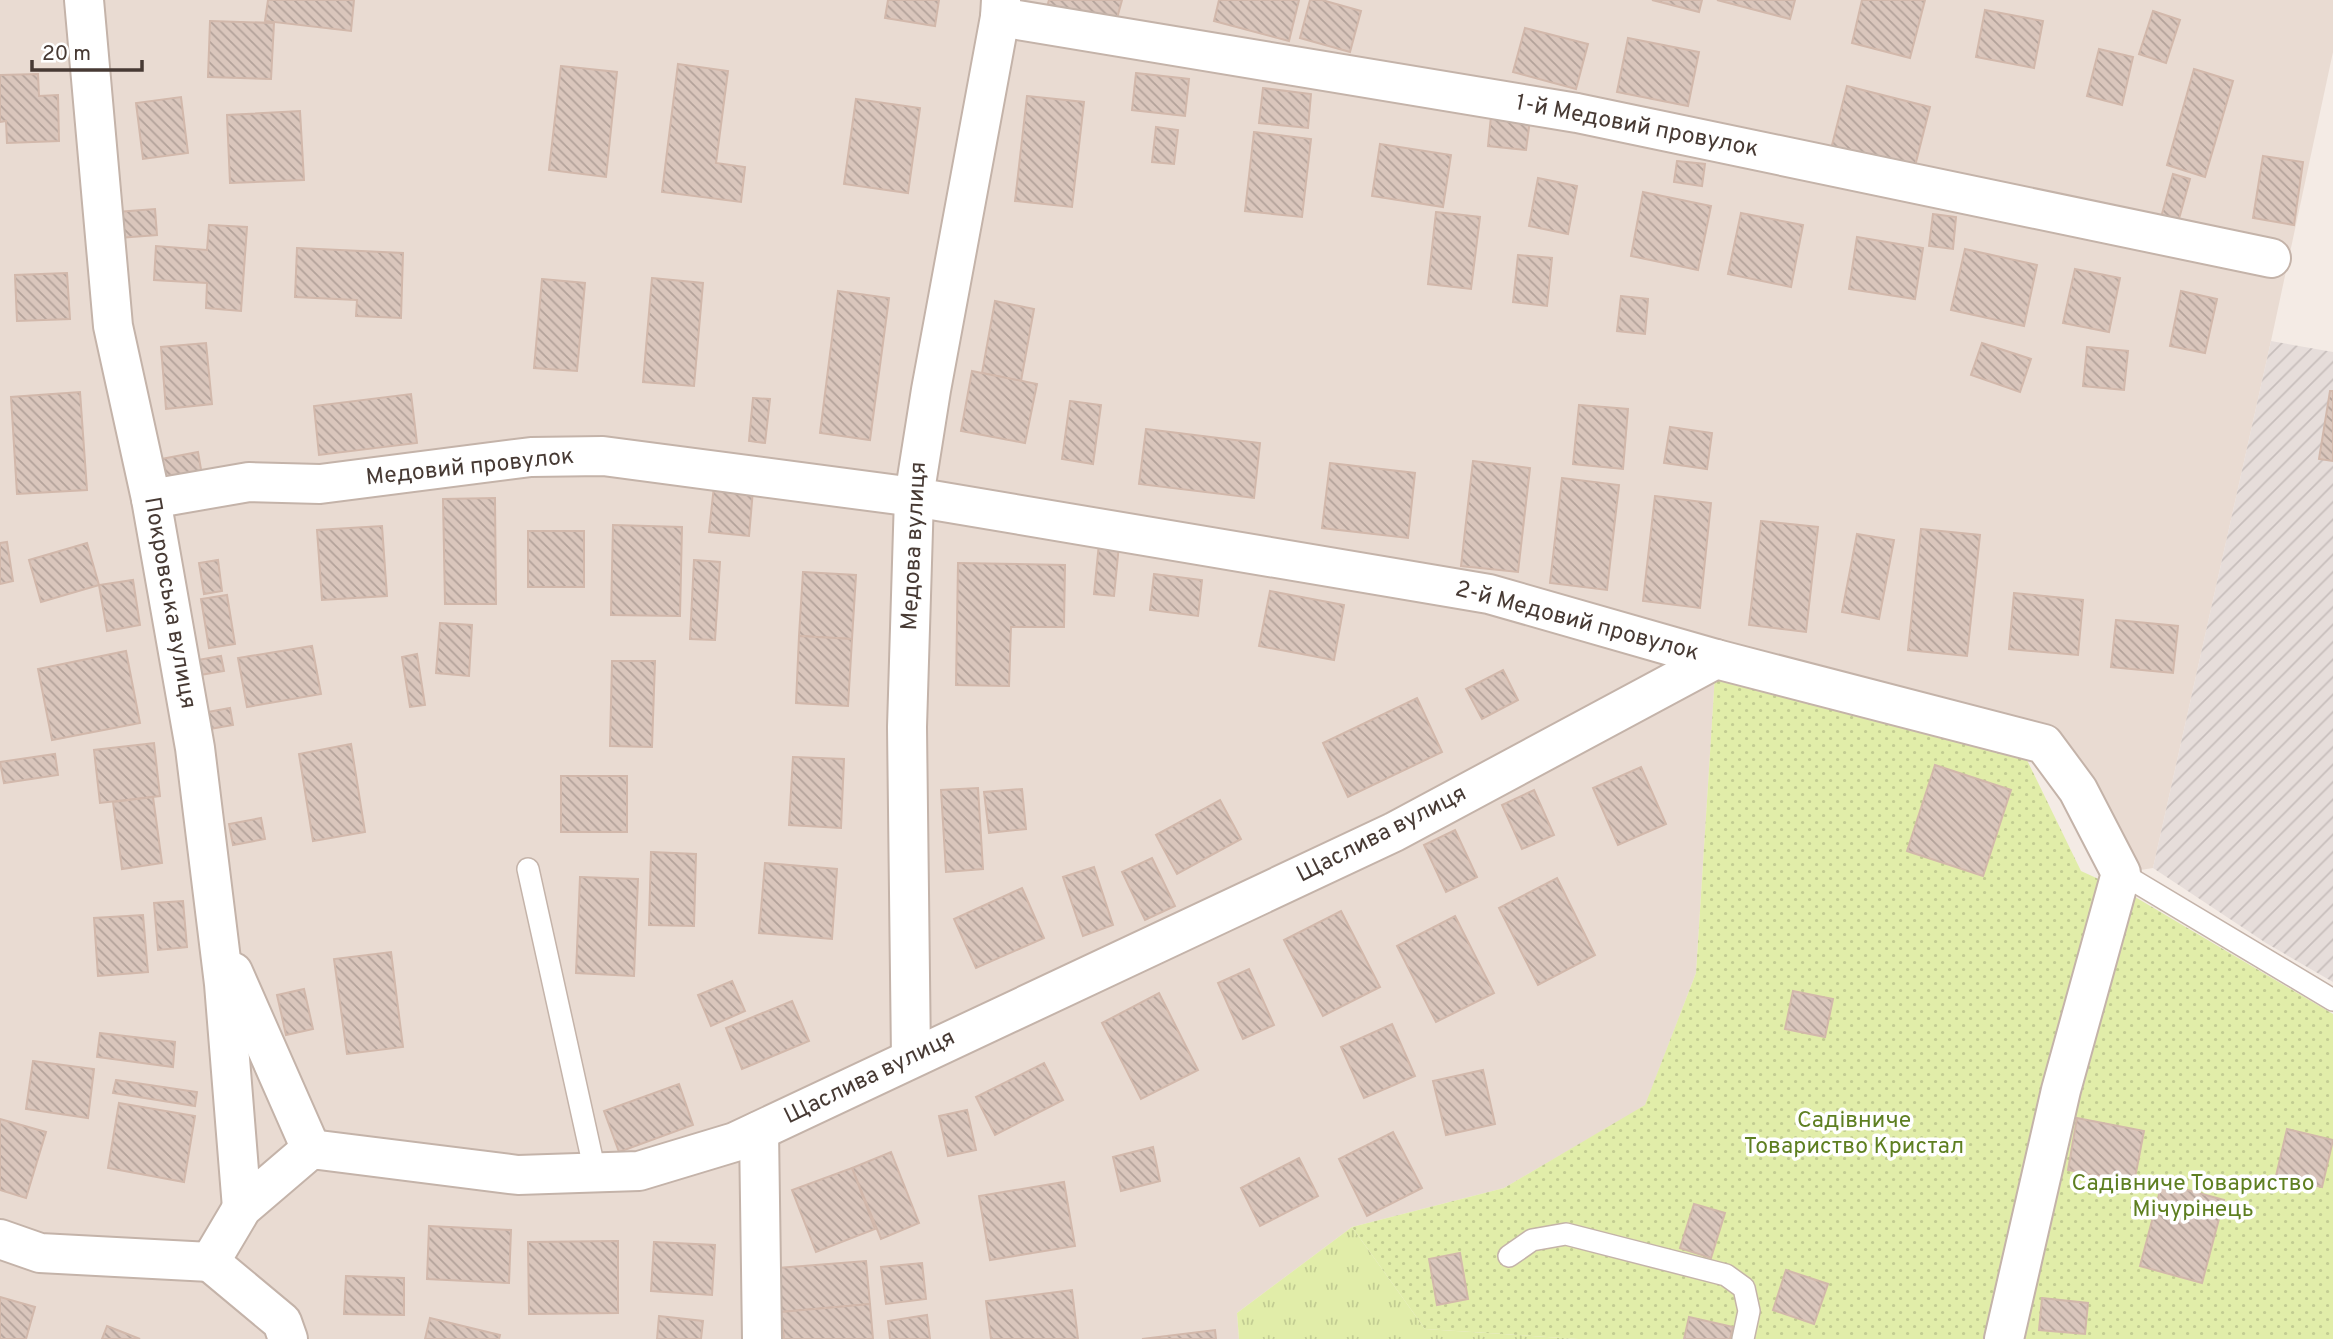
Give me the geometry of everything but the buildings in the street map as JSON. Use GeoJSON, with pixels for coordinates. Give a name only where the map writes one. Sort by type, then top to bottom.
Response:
{"type":"FeatureCollection","features":[{"type":"Feature","properties":{"kind":"street","name":"Покровська вулиця"},"geometry":{"type":"LineString","coordinates":[[84,0],[113,326],[151,499],[195,748],[219,939],[242,1209]]}},
{"type":"Feature","properties":{"kind":"street","name":"1-й Медовий провулок"},"geometry":{"type":"LineString","coordinates":[[1001,8],[1577,113],[2271,258]]}},
{"type":"Feature","properties":{"kind":"street","name":"Медова вулиця"},"geometry":{"type":"LineString","coordinates":[[911,1058],[907,727],[914,496],[1001,8]]}},
{"type":"Feature","properties":{"kind":"street","name":"Медовий провулок"},"geometry":{"type":"LineString","coordinates":[[151,499],[249,482],[320,484],[531,457],[591,456],[914,496]]}},
{"type":"Feature","properties":{"kind":"street","name":"2-й Медовий провулок"},"geometry":{"type":"LineString","coordinates":[[914,496],[1489,594],[1716,659],[2044,744],[2078,790],[2121,873]]}},
{"type":"Feature","properties":{"kind":"street","name":"Щаслива вулиця"},"geometry":{"type":"LineString","coordinates":[[311,1149],[518,1175],[639,1171],[735,1142],[1394,832],[1716,659]]}},
{"type":"Feature","properties":{"kind":"street"},"geometry":{"type":"LineString","coordinates":[[2004,1339],[2061,1090],[2121,873]]}},
{"type":"Feature","properties":{"kind":"street"},"geometry":{"type":"LineString","coordinates":[[210,1262],[242,1209],[311,1149],[219,939]]}},
{"type":"Feature","properties":{"kind":"street"},"geometry":{"type":"LineString","coordinates":[[759,1131],[762,1339]]}},
{"type":"Feature","properties":{"kind":"street"},"geometry":{"type":"LineString","coordinates":[[0,1239],[40,1253],[210,1262],[282,1322],[288,1339]]}},
{"type":"Feature","properties":{"kind":"lane"},"geometry":{"type":"LineString","coordinates":[[528,869],[595,1172]]}},
{"type":"Feature","properties":{"kind":"lane"},"geometry":{"type":"LineString","coordinates":[[2121,873],[2333,1000]]}},
{"type":"Feature","properties":{"kind":"lane"},"geometry":{"type":"LineString","coordinates":[[1509,1256],[1532,1240],[1566,1234],[1726,1275],[1744,1288],[1749,1311],[1744,1339]]}},
{"type":"Feature","properties":{"kind":"shaded area"},"geometry":{"type":"Polygon","coordinates":[[[0,0],[2333,0],[2333,52],[2153,868],[2121,873],[2044,744],[1716,660],[1696,973],[1645,1106],[1504,1188],[1352,1227],[1237,1313],[1239,1339],[0,1339],[0,0]]]}},
{"type":"Feature","properties":{"kind":"shaded area"},"geometry":{"type":"Polygon","coordinates":[[[2271,341],[2333,352],[2333,982],[2266,943],[2153,868],[2271,341]]]}},
{"type":"Feature","properties":{"kind":"green space","name":"Садівниче Товариство Кристал"},"geometry":{"type":"Polygon","coordinates":[[[1716,659],[2026,758],[2081,871],[2125,891],[2333,1014],[2333,1339],[1578,1339],[1425,1329],[1352,1227],[1504,1188],[1645,1105],[1696,973],[1716,659]]]}},
{"type":"Feature","properties":{"kind":"green space"},"geometry":{"type":"Polygon","coordinates":[[[1352,1227],[1425,1329],[1578,1339],[1239,1339],[1237,1313],[1352,1227]]]}},
{"type":"Feature","properties":{"kind":"park label","name":"Садівниче Товариство Мічурінець"},"geometry":{"type":"Point","coordinates":[2193,1197]}}]}
